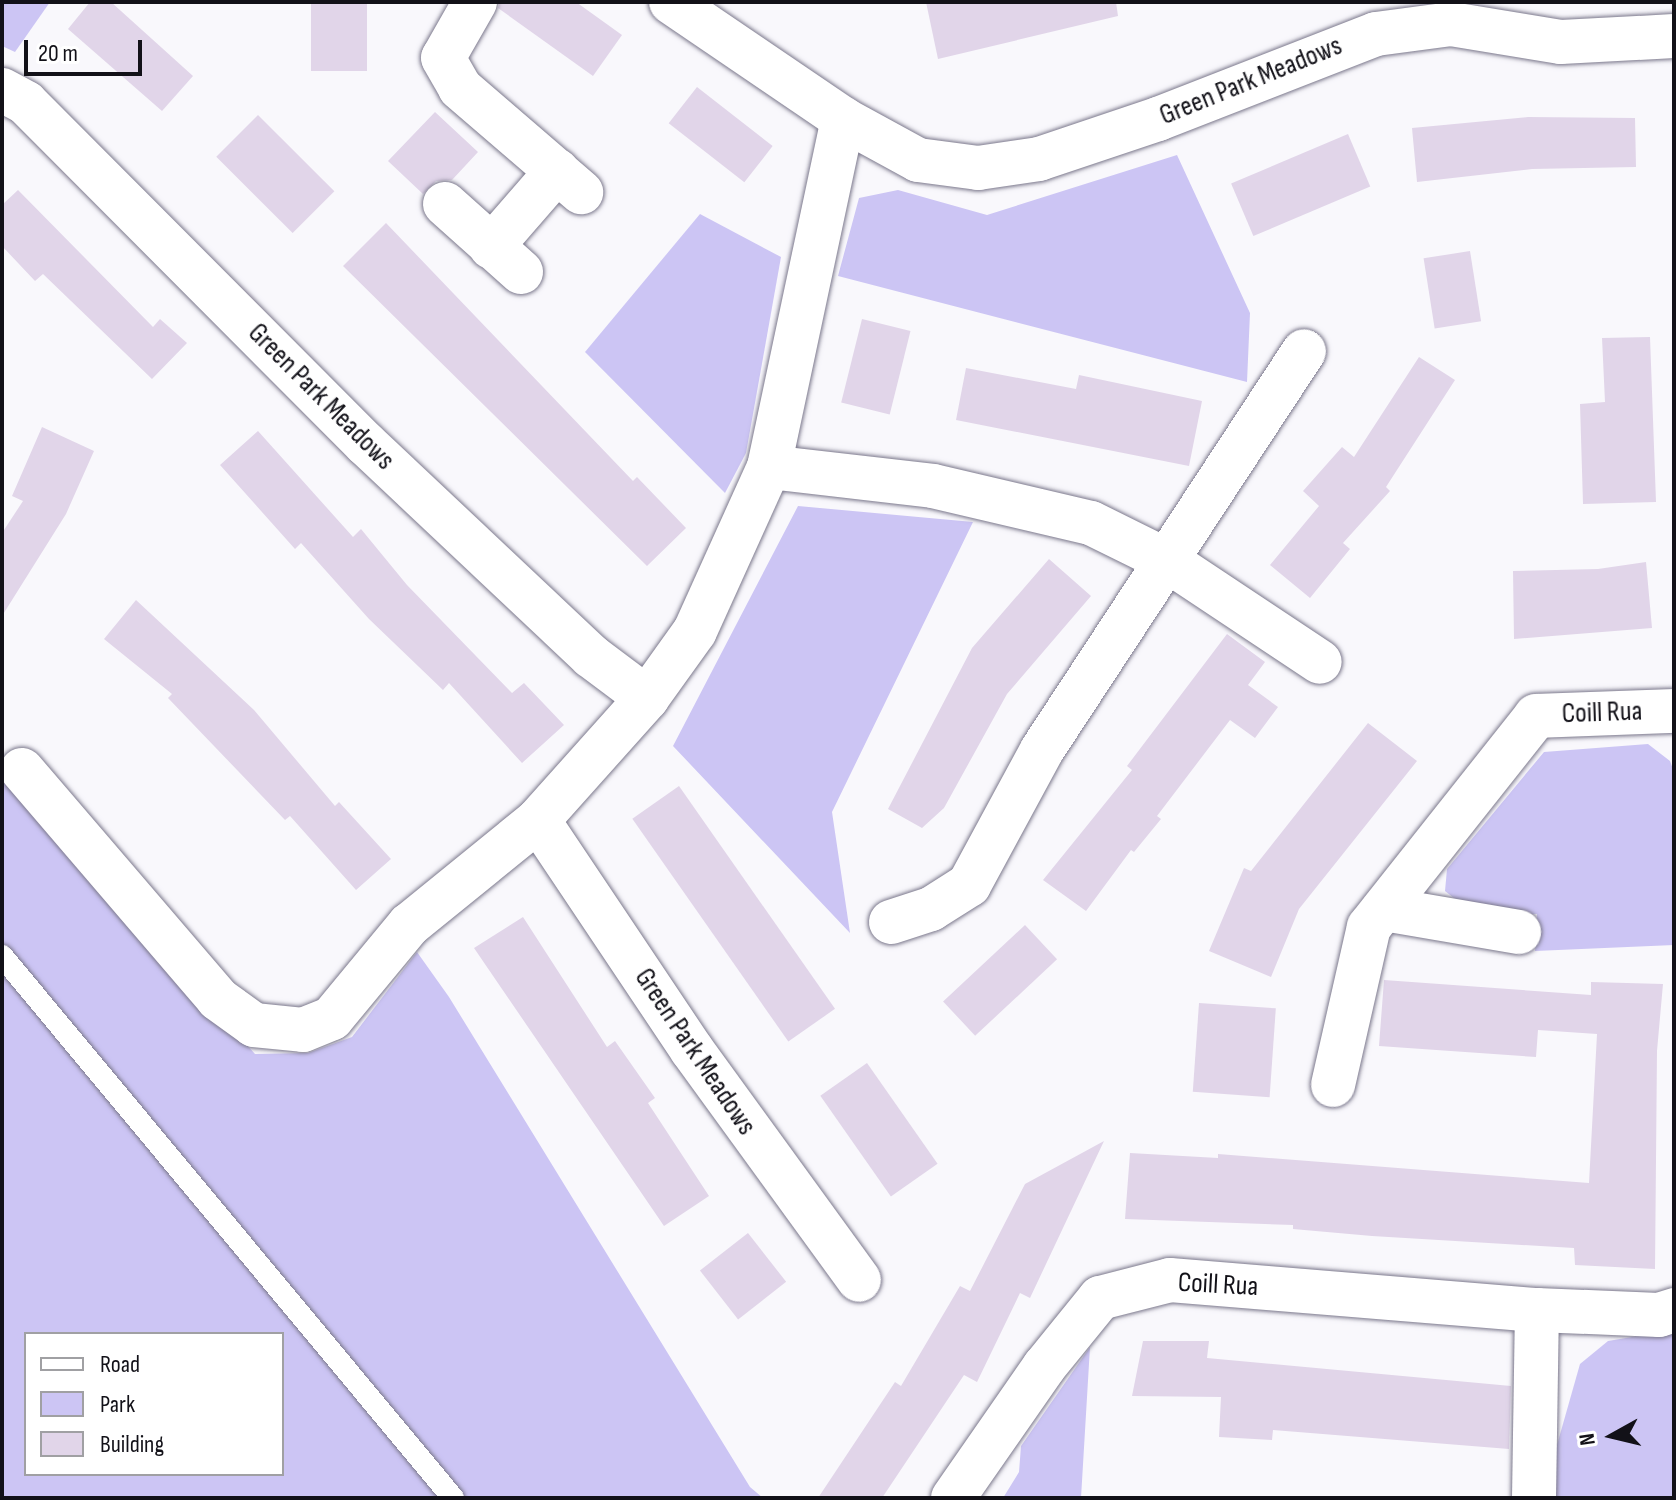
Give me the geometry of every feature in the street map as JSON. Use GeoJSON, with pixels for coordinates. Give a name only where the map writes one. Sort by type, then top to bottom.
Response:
{"type":"FeatureCollection","features":[{"type":"Feature","properties":{"kind":"street"},"geometry":{"type":"LineString","coordinates":[[445,204],[506,260],[569,181],[460,88],[443,58],[475,2]]}},
{"type":"Feature","properties":{"kind":"street","name":"Green Park Meadows"},"geometry":{"type":"LineString","coordinates":[[671,2],[843,119],[918,160],[978,168],[1039,159],[1158,119],[1376,34],[1451,24],[1561,42],[1674,36]]}},
{"type":"Feature","properties":{"kind":"street","name":"Green Park Meadows"},"geometry":{"type":"LineString","coordinates":[[2,90],[26,103],[366,444],[512,582],[591,656],[647,698]]}},
{"type":"Feature","properties":{"kind":"street"},"geometry":{"type":"LineString","coordinates":[[22,770],[218,999],[254,1025],[303,1030],[332,1018],[409,925],[538,820],[647,698],[695,631],[769,467],[843,119]]}},
{"type":"Feature","properties":{"kind":"street"},"geometry":{"type":"LineString","coordinates":[[891,922],[931,909],[969,885],[1042,750],[1304,351]]}},
{"type":"Feature","properties":{"kind":"street"},"geometry":{"type":"LineString","coordinates":[[769,467],[933,486],[1091,523],[1168,561],[1320,662]]}},
{"type":"Feature","properties":{"kind":"street","name":"Coill Rua"},"geometry":{"type":"LineString","coordinates":[[1333,1085],[1369,927],[1536,716],[1674,711]]}},
{"type":"Feature","properties":{"kind":"street","name":"Green Park Meadows"},"geometry":{"type":"LineString","coordinates":[[538,820],[692,1050],[859,1280]]}},
{"type":"Feature","properties":{"kind":"street"},"geometry":{"type":"LineString","coordinates":[[1384,909],[1519,932]]}},
{"type":"Feature","properties":{"kind":"street","name":"Coill Rua"},"geometry":{"type":"LineString","coordinates":[[953,1498],[1044,1367],[1100,1298],[1170,1280],[1537,1310],[1659,1315],[1674,1310]]}},
{"type":"Feature","properties":{"kind":"street"},"geometry":{"type":"LineString","coordinates":[[1534,1498],[1537,1310]]}},
{"type":"Feature","properties":{"kind":"lane"},"geometry":{"type":"LineString","coordinates":[[2,956],[453,1498]]}},
{"type":"Feature","properties":{"kind":"green space"},"geometry":{"type":"Polygon","coordinates":[[[2,2],[50,2],[15,52],[2,46],[2,2]]]}},
{"type":"Feature","properties":{"kind":"green space"},"geometry":{"type":"Polygon","coordinates":[[[1177,155],[1250,313],[1247,382],[838,276],[859,198],[898,190],[987,215],[1177,155]]]}},
{"type":"Feature","properties":{"kind":"green space"},"geometry":{"type":"Polygon","coordinates":[[[700,214],[781,257],[746,453],[725,493],[585,352],[700,214]]]}},
{"type":"Feature","properties":{"kind":"green space"},"geometry":{"type":"Polygon","coordinates":[[[798,506],[973,522],[832,812],[850,933],[673,746],[798,506]]]}},
{"type":"Feature","properties":{"kind":"green space"},"geometry":{"type":"Polygon","coordinates":[[[1648,744],[1670,761],[1674,772],[1674,945],[1535,951],[1537,914],[1477,916],[1445,891],[1447,869],[1544,752],[1648,744]]]}},
{"type":"Feature","properties":{"kind":"green space"},"geometry":{"type":"Polygon","coordinates":[[[2,771],[255,1054],[308,1053],[352,1037],[417,952],[449,997],[750,1487],[763,1498],[2,1498],[2,771]]]}},
{"type":"Feature","properties":{"kind":"green space"},"geometry":{"type":"Polygon","coordinates":[[[1674,1330],[1674,1498],[1555,1498],[1555,1452],[1580,1364],[1608,1341],[1674,1330]]]}},
{"type":"Feature","properties":{"kind":"green space"},"geometry":{"type":"Polygon","coordinates":[[[1090,1347],[1081,1498],[1003,1498],[1019,1472],[1021,1446],[1090,1347]]]}},
{"type":"Feature","properties":{"kind":"building"},"geometry":{"type":"Polygon","coordinates":[[[90,2],[111,2],[193,76],[162,111],[68,29],[90,2]]]}},
{"type":"Feature","properties":{"kind":"building"},"geometry":{"type":"Polygon","coordinates":[[[311,2],[367,2],[367,71],[311,71],[311,2]]]}},
{"type":"Feature","properties":{"kind":"building"},"geometry":{"type":"Polygon","coordinates":[[[500,2],[576,2],[622,35],[593,76],[498,8],[500,2]]]}},
{"type":"Feature","properties":{"kind":"building"},"geometry":{"type":"Polygon","coordinates":[[[926,2],[1116,2],[1118,16],[938,59],[926,2]]]}},
{"type":"Feature","properties":{"kind":"building"},"geometry":{"type":"Polygon","coordinates":[[[697,87],[773,146],[744,182],[669,123],[697,87]]]}},
{"type":"Feature","properties":{"kind":"building"},"geometry":{"type":"Polygon","coordinates":[[[435,112],[478,152],[452,180],[436,181],[423,194],[388,161],[435,112]]]}},
{"type":"Feature","properties":{"kind":"building"},"geometry":{"type":"Polygon","coordinates":[[[258,115],[334,191],[293,233],[216,157],[258,115]]]}},
{"type":"Feature","properties":{"kind":"building"},"geometry":{"type":"Polygon","coordinates":[[[1528,117],[1635,118],[1636,167],[1532,169],[1417,182],[1412,128],[1528,117]]]}},
{"type":"Feature","properties":{"kind":"building"},"geometry":{"type":"Polygon","coordinates":[[[1348,134],[1370,186],[1253,236],[1231,184],[1348,134]]]}},
{"type":"Feature","properties":{"kind":"building"},"geometry":{"type":"Polygon","coordinates":[[[18,190],[153,327],[160,319],[187,343],[152,379],[43,274],[35,281],[2,246],[2,205],[18,190]]]}},
{"type":"Feature","properties":{"kind":"building"},"geometry":{"type":"Polygon","coordinates":[[[386,223],[633,481],[637,477],[686,528],[647,566],[343,266],[386,223]]]}},
{"type":"Feature","properties":{"kind":"building"},"geometry":{"type":"Polygon","coordinates":[[[1470,251],[1481,321],[1435,328],[1424,258],[1470,251]]]}},
{"type":"Feature","properties":{"kind":"building"},"geometry":{"type":"Polygon","coordinates":[[[862,319],[911,331],[890,415],[841,402],[862,319]]]}},
{"type":"Feature","properties":{"kind":"building"},"geometry":{"type":"Polygon","coordinates":[[[1650,337],[1656,502],[1583,504],[1580,404],[1605,402],[1602,338],[1650,337]]]}},
{"type":"Feature","properties":{"kind":"building"},"geometry":{"type":"Polygon","coordinates":[[[1419,357],[1455,380],[1386,487],[1390,491],[1343,543],[1350,549],[1310,598],[1270,565],[1319,506],[1303,491],[1342,447],[1354,457],[1419,357]]]}},
{"type":"Feature","properties":{"kind":"building"},"geometry":{"type":"Polygon","coordinates":[[[966,368],[1076,389],[1079,375],[1202,401],[1189,466],[956,420],[966,368]]]}},
{"type":"Feature","properties":{"kind":"building"},"geometry":{"type":"Polygon","coordinates":[[[42,427],[94,451],[66,514],[2,616],[2,533],[23,501],[12,496],[42,427]]]}},
{"type":"Feature","properties":{"kind":"building"},"geometry":{"type":"Polygon","coordinates":[[[258,431],[353,537],[361,529],[407,585],[512,693],[524,683],[564,725],[522,763],[449,683],[443,690],[369,619],[301,543],[295,549],[220,465],[258,431]]]}},
{"type":"Feature","properties":{"kind":"building"},"geometry":{"type":"Polygon","coordinates":[[[1049,559],[1091,596],[1007,694],[944,808],[922,828],[888,809],[972,648],[1049,559]]]}},
{"type":"Feature","properties":{"kind":"building"},"geometry":{"type":"Polygon","coordinates":[[[1646,562],[1652,628],[1514,639],[1513,571],[1598,569],[1646,562]]]}},
{"type":"Feature","properties":{"kind":"building"},"geometry":{"type":"Polygon","coordinates":[[[136,600],[254,710],[335,806],[339,802],[391,859],[356,890],[290,816],[285,820],[168,698],[172,694],[104,639],[136,600]]]}},
{"type":"Feature","properties":{"kind":"building"},"geometry":{"type":"Polygon","coordinates":[[[1227,634],[1265,662],[1248,685],[1278,707],[1255,738],[1230,720],[1157,816],[1161,819],[1134,852],[1131,850],[1086,911],[1043,880],[1132,770],[1127,766],[1227,634]]]}},
{"type":"Feature","properties":{"kind":"building"},"geometry":{"type":"Polygon","coordinates":[[[1368,723],[1417,761],[1299,909],[1271,977],[1209,951],[1244,868],[1251,871],[1368,723]]]}},
{"type":"Feature","properties":{"kind":"building"},"geometry":{"type":"Polygon","coordinates":[[[679,786],[835,1009],[788,1042],[632,819],[679,786]]]}},
{"type":"Feature","properties":{"kind":"building"},"geometry":{"type":"Polygon","coordinates":[[[523,917],[607,1047],[615,1041],[655,1098],[648,1103],[709,1196],[664,1226],[474,948],[523,917]]]}},
{"type":"Feature","properties":{"kind":"building"},"geometry":{"type":"Polygon","coordinates":[[[1025,925],[1057,959],[975,1036],[943,1001],[1025,925]]]}},
{"type":"Feature","properties":{"kind":"building"},"geometry":{"type":"Polygon","coordinates":[[[1384,980],[1591,995],[1591,982],[1663,984],[1657,1051],[1655,1269],[1575,1265],[1574,1248],[1372,1236],[1293,1229],[1293,1225],[1125,1219],[1130,1153],[1218,1158],[1218,1154],[1589,1183],[1597,1034],[1538,1030],[1536,1057],[1379,1046],[1384,980]]]}},
{"type":"Feature","properties":{"kind":"building"},"geometry":{"type":"Polygon","coordinates":[[[1199,1003],[1276,1008],[1270,1097],[1193,1092],[1199,1003]]]}},
{"type":"Feature","properties":{"kind":"building"},"geometry":{"type":"Polygon","coordinates":[[[867,1063],[938,1164],[891,1196],[820,1096],[867,1063]]]}},
{"type":"Feature","properties":{"kind":"building"},"geometry":{"type":"Polygon","coordinates":[[[1104,1141],[1030,1298],[1020,1293],[977,1382],[964,1375],[882,1498],[818,1498],[895,1382],[901,1386],[960,1286],[970,1291],[1025,1184],[1104,1141]]]}},
{"type":"Feature","properties":{"kind":"building"},"geometry":{"type":"Polygon","coordinates":[[[748,1233],[786,1282],[738,1319],[700,1271],[748,1233]]]}},
{"type":"Feature","properties":{"kind":"building"},"geometry":{"type":"Polygon","coordinates":[[[1143,1341],[1209,1341],[1207,1358],[1511,1386],[1509,1449],[1273,1430],[1272,1440],[1219,1437],[1221,1397],[1132,1396],[1143,1341]]]}}]}
